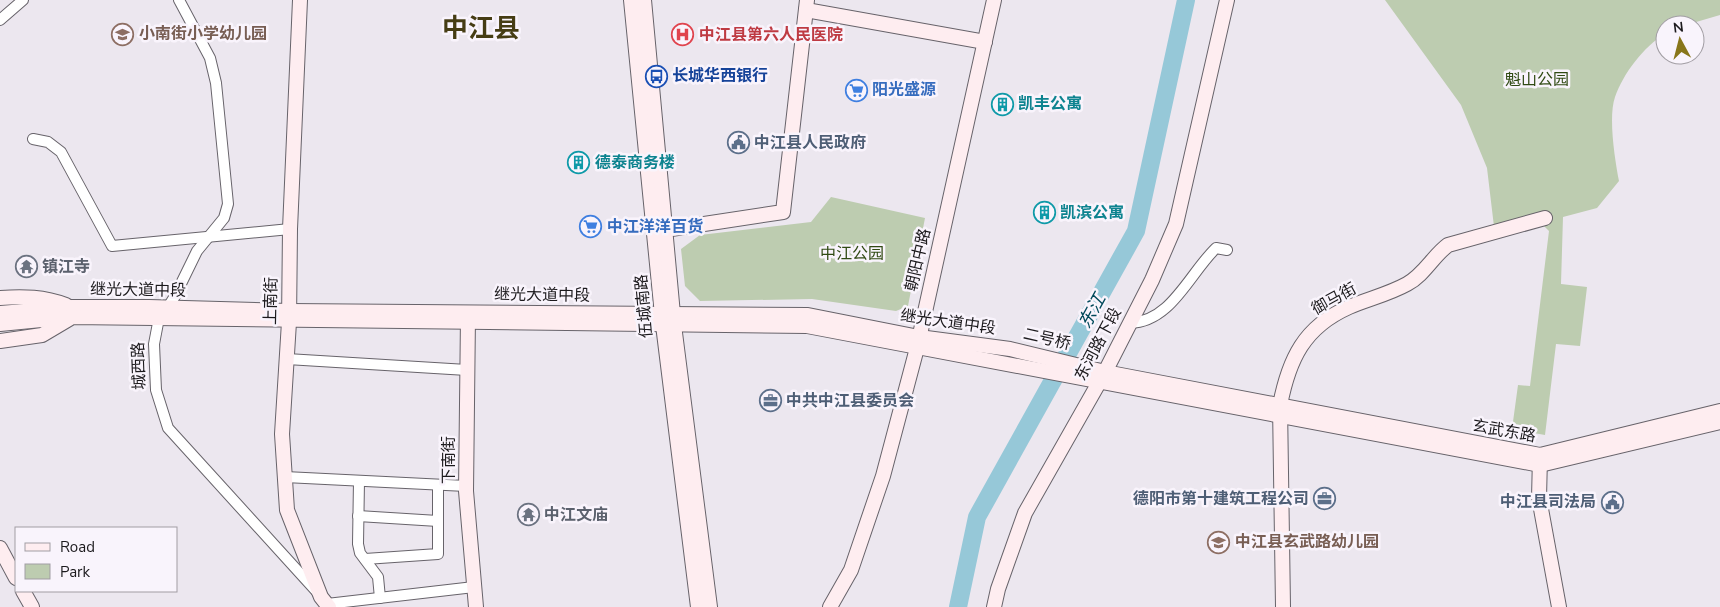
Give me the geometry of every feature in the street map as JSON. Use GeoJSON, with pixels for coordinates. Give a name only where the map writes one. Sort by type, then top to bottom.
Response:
{"type":"FeatureCollection","features":[{"type":"Feature","properties":{"kind":"street"},"geometry":{"type":"LineString","coordinates":[[0,20],[23,0]]}},
{"type":"Feature","properties":{"kind":"street","name":"城西路"},"geometry":{"type":"LineString","coordinates":[[179,0],[210,58],[216,83],[228,204],[224,218],[198,251],[165,313],[154,344],[156,390],[168,428],[326,603]]}},
{"type":"Feature","properties":{"kind":"street","name":"上南街"},"geometry":{"type":"LineString","coordinates":[[300,0],[290,229],[289,316],[282,434],[287,510],[326,603]]}},
{"type":"Feature","properties":{"kind":"street","name":"伍城南路"},"geometry":{"type":"LineString","coordinates":[[631,0],[660,231],[698,607]]}},
{"type":"Feature","properties":{"kind":"street","name":"伍城南路"},"geometry":{"type":"LineString","coordinates":[[644,0],[660,231]]}},
{"type":"Feature","properties":{"kind":"street","name":"朝阳中路"},"geometry":{"type":"LineString","coordinates":[[830,607],[851,570],[883,476],[918,343],[994,0]]}},
{"type":"Feature","properties":{"kind":"street","name":"东河路下段"},"geometry":{"type":"LineString","coordinates":[[994,607],[998,589],[1025,513],[1102,377],[1130,323],[1176,224],[1227,0]]}},
{"type":"Feature","properties":{"kind":"street"},"geometry":{"type":"LineString","coordinates":[[660,231],[783,212],[806,5],[985,42]]}},
{"type":"Feature","properties":{"kind":"street"},"geometry":{"type":"LineString","coordinates":[[33,139],[48,142],[61,152],[112,246],[290,229]]}},
{"type":"Feature","properties":{"kind":"street","name":"御马街"},"geometry":{"type":"LineString","coordinates":[[1283,607],[1280,410],[1286,374],[1296,352],[1320,324],[1347,308],[1407,284],[1424,271],[1439,252],[1448,245],[1545,218]]}},
{"type":"Feature","properties":{"kind":"street"},"geometry":{"type":"LineString","coordinates":[[1130,323],[1144,322],[1164,312],[1216,248],[1227,250]]}},
{"type":"Feature","properties":{"kind":"street"},"geometry":{"type":"LineString","coordinates":[[0,298],[23,296],[47,298],[72,312],[42,334],[0,341]]}},
{"type":"Feature","properties":{"kind":"street","name":"继光大道中段"},"geometry":{"type":"LineString","coordinates":[[41,314],[72,312],[669,320],[807,326],[1009,356]]}},
{"type":"Feature","properties":{"kind":"street"},"geometry":{"type":"LineString","coordinates":[[0,313],[41,314]]}},
{"type":"Feature","properties":{"kind":"street"},"geometry":{"type":"LineString","coordinates":[[0,324],[41,314]]}},
{"type":"Feature","properties":{"kind":"street","name":"下南街"},"geometry":{"type":"LineString","coordinates":[[469,318],[466,486],[476,607]]}},
{"type":"Feature","properties":{"kind":"street","name":"伍城南路"},"geometry":{"type":"LineString","coordinates":[[669,320],[710,607]]}},
{"type":"Feature","properties":{"kind":"street","name":"二号桥"},"geometry":{"type":"LineString","coordinates":[[1009,356],[1102,377],[1280,410]]}},
{"type":"Feature","properties":{"kind":"street"},"geometry":{"type":"LineString","coordinates":[[287,359],[467,370]]}},
{"type":"Feature","properties":{"kind":"street","name":"玄武东路"},"geometry":{"type":"LineString","coordinates":[[1280,410],[1540,460],[1720,422]]}},
{"type":"Feature","properties":{"kind":"street","name":"玄武东路"},"geometry":{"type":"LineString","coordinates":[[1540,460],[1720,411]]}},
{"type":"Feature","properties":{"kind":"street"},"geometry":{"type":"LineString","coordinates":[[1540,460],[1539,498],[1559,607]]}},
{"type":"Feature","properties":{"kind":"street"},"geometry":{"type":"LineString","coordinates":[[285,477],[466,486]]}},
{"type":"Feature","properties":{"kind":"street"},"geometry":{"type":"LineString","coordinates":[[359,481],[358,544],[360,553],[378,577],[380,598]]}},
{"type":"Feature","properties":{"kind":"street"},"geometry":{"type":"LineString","coordinates":[[365,559],[438,554],[438,485]]}},
{"type":"Feature","properties":{"kind":"street"},"geometry":{"type":"LineString","coordinates":[[358,516],[438,521]]}},
{"type":"Feature","properties":{"kind":"street"},"geometry":{"type":"LineString","coordinates":[[0,548],[15,576]]}},
{"type":"Feature","properties":{"kind":"street"},"geometry":{"type":"LineString","coordinates":[[326,603],[474,587]]}},
{"type":"Feature","properties":{"kind":"street"},"geometry":{"type":"LineString","coordinates":[[24,592],[32,607]]}},
{"type":"Feature","properties":{"kind":"green space","name":"魁山公园"},"geometry":{"type":"Polygon","coordinates":[[[1385,0],[1720,0],[1720,15],[1705,19],[1705,15],[1655,15],[1655,41],[1635,61],[1623,79],[1613,105],[1613,139],[1619,181],[1597,208],[1563,217],[1561,284],[1587,287],[1580,346],[1556,344],[1545,435],[1512,429],[1518,385],[1530,386],[1549,231],[1543,225],[1495,235],[1487,168],[1461,105],[1385,0]]]}},
{"type":"Feature","properties":{"kind":"green space","name":"中江公园"},"geometry":{"type":"Polygon","coordinates":[[[831,197],[925,218],[908,306],[896,311],[812,299],[700,301],[685,286],[681,249],[700,235],[811,222],[831,197]]]}},
{"type":"Feature","properties":{"kind":"waterway","name":"东江"},"geometry":{"type":"LineString","coordinates":[[958,607],[977,517],[1136,231],[1186,0]]}},
{"type":"Feature","properties":{"kind":"place","name":"小南街小学幼儿园"},"geometry":{"type":"Point","coordinates":[123,34]}},
{"type":"Feature","properties":{"kind":"place","name":"中江县第六人民医院"},"geometry":{"type":"Point","coordinates":[683,35]}},
{"type":"Feature","properties":{"kind":"place","name":"长城华西银行"},"geometry":{"type":"Point","coordinates":[656,76]}},
{"type":"Feature","properties":{"kind":"place","name":"阳光盛源"},"geometry":{"type":"Point","coordinates":[856,90]}},
{"type":"Feature","properties":{"kind":"place","name":"凯丰公寓"},"geometry":{"type":"Point","coordinates":[1002,104]}},
{"type":"Feature","properties":{"kind":"place","name":"中江县人民政府"},"geometry":{"type":"Point","coordinates":[738,143]}},
{"type":"Feature","properties":{"kind":"place","name":"德泰商务楼"},"geometry":{"type":"Point","coordinates":[579,163]}},
{"type":"Feature","properties":{"kind":"place","name":"凯滨公寓"},"geometry":{"type":"Point","coordinates":[1044,213]}},
{"type":"Feature","properties":{"kind":"place","name":"中江洋洋百货"},"geometry":{"type":"Point","coordinates":[591,227]}},
{"type":"Feature","properties":{"kind":"place","name":"镇江寺"},"geometry":{"type":"Point","coordinates":[26,267]}},
{"type":"Feature","properties":{"kind":"place","name":"中共中江县委员会"},"geometry":{"type":"Point","coordinates":[770,401]}},
{"type":"Feature","properties":{"kind":"place","name":"德阳市第十建筑工程公司"},"geometry":{"type":"Point","coordinates":[1325,499]}},
{"type":"Feature","properties":{"kind":"place","name":"中江县司法局"},"geometry":{"type":"Point","coordinates":[1612,502]}},
{"type":"Feature","properties":{"kind":"place","name":"中江文庙"},"geometry":{"type":"Point","coordinates":[528,515]}},
{"type":"Feature","properties":{"kind":"place","name":"中江县玄武路幼儿园"},"geometry":{"type":"Point","coordinates":[1219,542]}},
{"type":"Feature","properties":{"kind":"district","name":"中江县"},"geometry":{"type":"Point","coordinates":[481,28]}}]}
